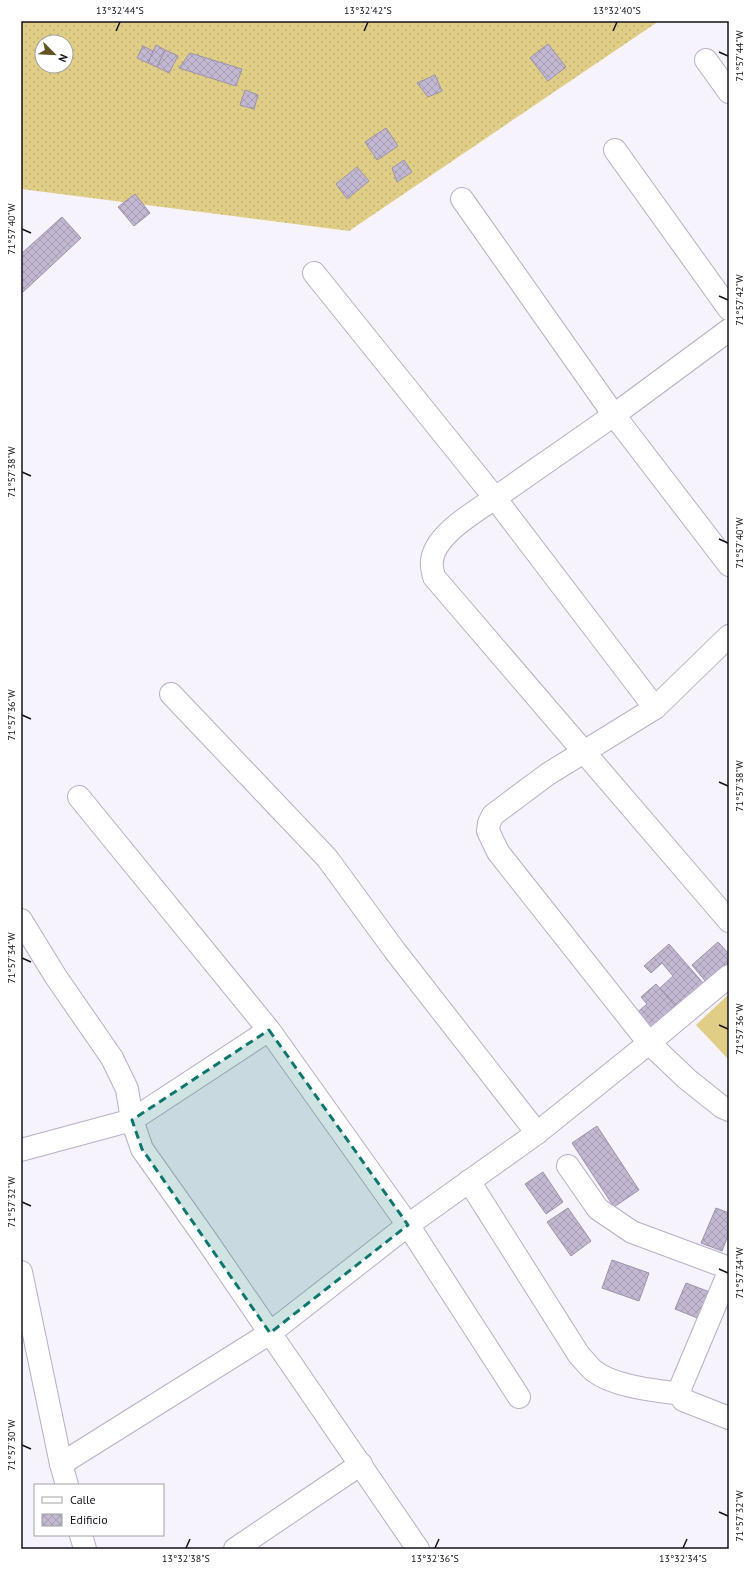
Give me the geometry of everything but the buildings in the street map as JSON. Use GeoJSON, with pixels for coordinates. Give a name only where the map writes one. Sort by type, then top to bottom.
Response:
{"type":"FeatureCollection","features":[{"type":"Feature","properties":{"kind":"street"},"geometry":{"type":"LineString","coordinates":[[706,60],[729,92]]}},
{"type":"Feature","properties":{"kind":"street"},"geometry":{"type":"LineString","coordinates":[[615,150],[729,309]]}},
{"type":"Feature","properties":{"kind":"street"},"geometry":{"type":"LineString","coordinates":[[462,199],[614,415],[729,565]]}},
{"type":"Feature","properties":{"kind":"street"},"geometry":{"type":"LineString","coordinates":[[314,273],[495,498],[654,708]]}},
{"type":"Feature","properties":{"kind":"street"},"geometry":{"type":"LineString","coordinates":[[729,330],[614,415],[454,527],[439,542],[432,561],[434,577],[729,922]]}},
{"type":"Feature","properties":{"kind":"street"},"geometry":{"type":"LineString","coordinates":[[729,636],[654,708],[548,774],[493,815],[489,823],[488,831],[498,852],[649,1043],[687,1079],[722,1107],[729,1110]]}},
{"type":"Feature","properties":{"kind":"street"},"geometry":{"type":"LineString","coordinates":[[171,694],[327,858],[394,951],[537,1133]]}},
{"type":"Feature","properties":{"kind":"street"},"geometry":{"type":"LineString","coordinates":[[79,797],[269,1030],[408,1225],[519,1397]]}},
{"type":"Feature","properties":{"kind":"street"},"geometry":{"type":"LineString","coordinates":[[21,920],[56,977],[112,1058],[127,1089],[132,1120],[142,1149],[361,1464],[418,1549]]}},
{"type":"Feature","properties":{"kind":"street"},"geometry":{"type":"LineString","coordinates":[[61,1464],[270,1334],[408,1225],[537,1133],[649,1043],[729,976]]}},
{"type":"Feature","properties":{"kind":"street"},"geometry":{"type":"LineString","coordinates":[[21,1150],[132,1120],[269,1030]]}},
{"type":"Feature","properties":{"kind":"street"},"geometry":{"type":"LineString","coordinates":[[568,1166],[598,1210],[632,1232],[729,1268]]}},
{"type":"Feature","properties":{"kind":"street"},"geometry":{"type":"LineString","coordinates":[[469,1181],[579,1354],[594,1371],[611,1380],[632,1386],[680,1394]]}},
{"type":"Feature","properties":{"kind":"street"},"geometry":{"type":"LineString","coordinates":[[21,1272],[61,1464],[67,1484]]}},
{"type":"Feature","properties":{"kind":"street"},"geometry":{"type":"LineString","coordinates":[[729,1272],[681,1386],[680,1394],[682,1400],[729,1418]]}},
{"type":"Feature","properties":{"kind":"street"},"geometry":{"type":"LineString","coordinates":[[235,1549],[361,1464]]}},
{"type":"Feature","properties":{"kind":"street"},"geometry":{"type":"LineString","coordinates":[[81,1536],[85,1549]]}},
{"type":"Feature","properties":{"kind":"highlighted area"},"geometry":{"type":"Polygon","coordinates":[[[269,1030],[408,1225],[270,1333],[142,1149],[132,1120],[269,1030]]]}},
{"type":"Feature","properties":{"kind":"shaded area"},"geometry":{"type":"Polygon","coordinates":[[[21,21],[659,21],[349,231],[21,189],[21,21]]]}},
{"type":"Feature","properties":{"kind":"shaded area"},"geometry":{"type":"Polygon","coordinates":[[[729,994],[729,1060],[696,1025],[729,994]]]}}]}
